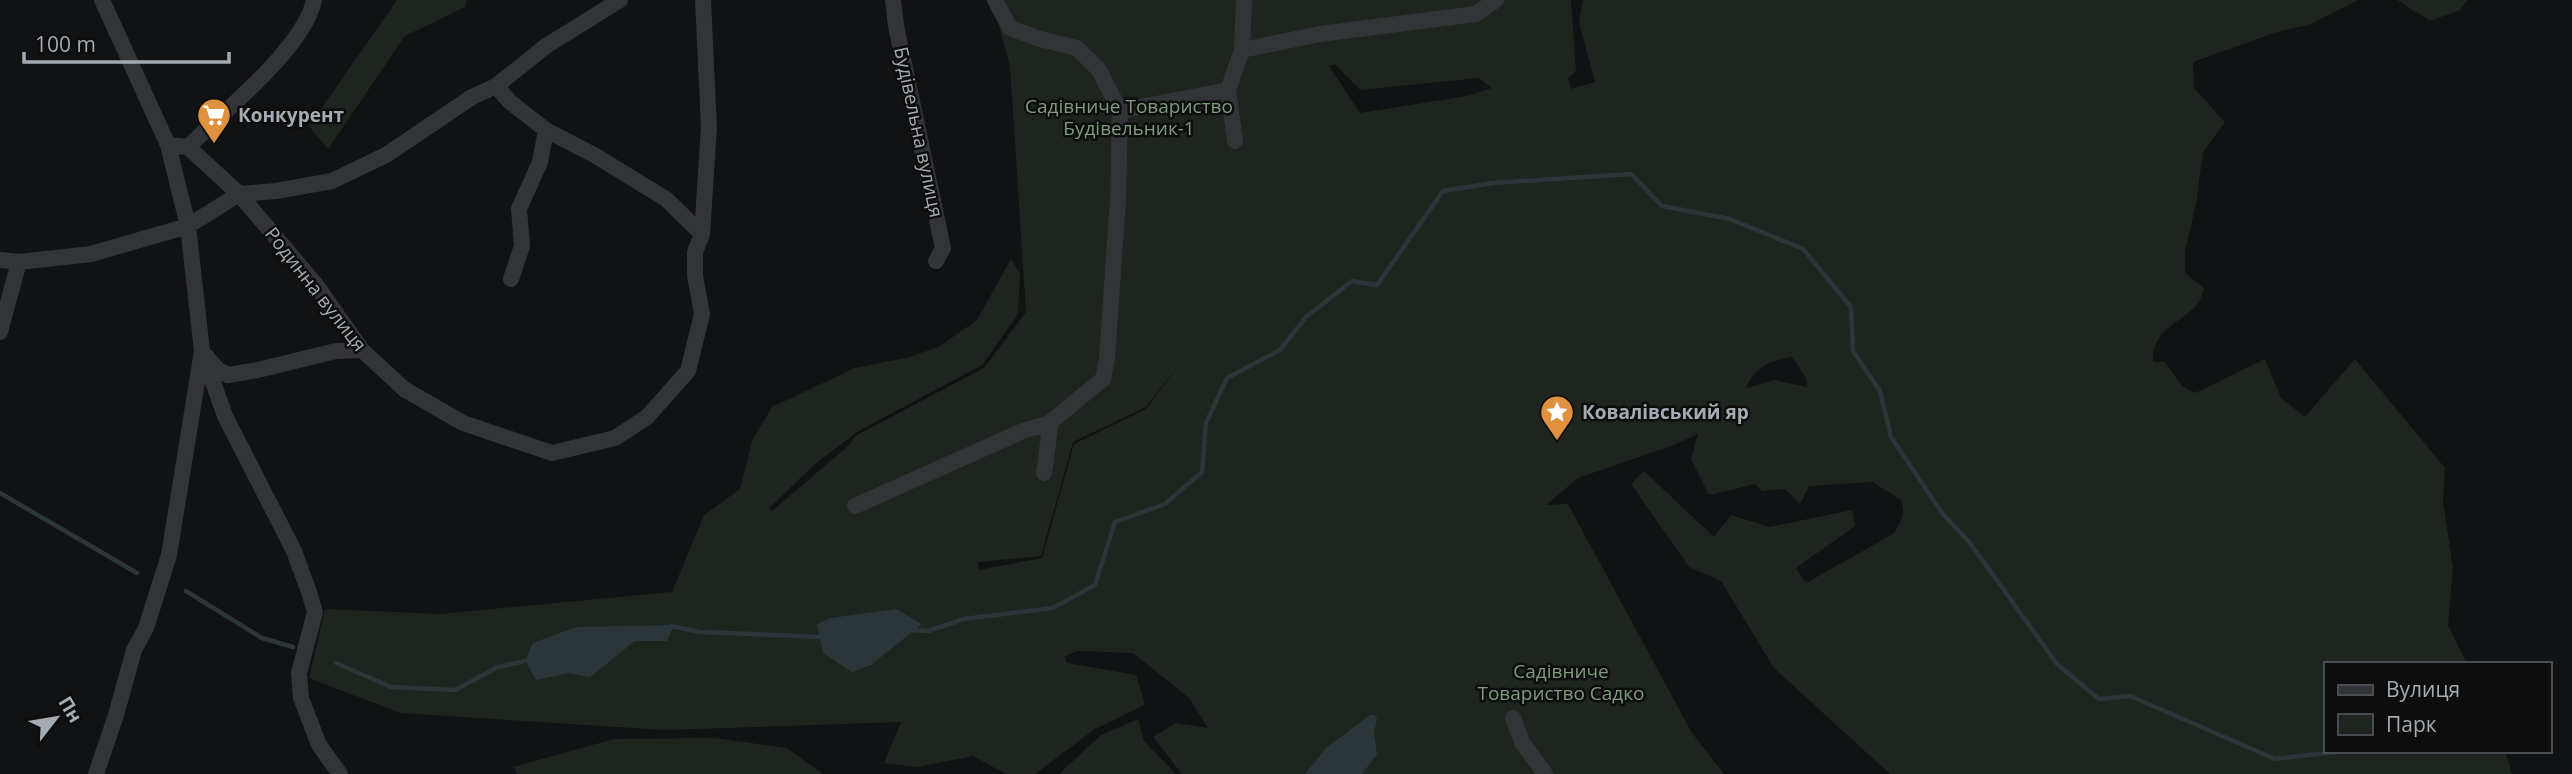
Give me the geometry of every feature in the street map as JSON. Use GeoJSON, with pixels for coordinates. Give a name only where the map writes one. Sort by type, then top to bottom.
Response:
{"type":"FeatureCollection","features":[{"type":"Feature","properties":{"kind":"street"},"geometry":{"type":"LineString","coordinates":[[102,0],[168,145],[188,226],[202,351],[225,416],[294,551],[315,612],[299,673],[301,698],[319,745],[340,774]]}},
{"type":"Feature","properties":{"kind":"street"},"geometry":{"type":"LineString","coordinates":[[168,145],[188,146],[281,57],[311,13],[314,0]]}},
{"type":"Feature","properties":{"kind":"street"},"geometry":{"type":"LineString","coordinates":[[0,260],[19,262],[91,254],[188,226],[239,194],[276,191],[332,181],[386,155],[472,97],[496,86],[546,46],[620,0]]}},
{"type":"Feature","properties":{"kind":"street","name":"Родинна вулиця"},"geometry":{"type":"LineString","coordinates":[[188,146],[239,194],[317,286],[362,350],[404,388],[463,423],[552,453],[615,438],[648,417],[688,371],[702,314],[695,276],[695,252],[702,234],[709,128],[703,0]]}},
{"type":"Feature","properties":{"kind":"street","name":"Будівельна вулиця"},"geometry":{"type":"LineString","coordinates":[[893,0],[896,26],[940,226],[943,248],[936,261]]}},
{"type":"Feature","properties":{"kind":"street"},"geometry":{"type":"LineString","coordinates":[[855,506],[1025,430],[1048,424],[1103,379],[1107,359],[1118,199],[1120,111],[1099,71],[1077,48],[1010,28],[995,0]]}},
{"type":"Feature","properties":{"kind":"street"},"geometry":{"type":"LineString","coordinates":[[1235,141],[1228,90],[1242,50],[1244,0]]}},
{"type":"Feature","properties":{"kind":"street"},"geometry":{"type":"LineString","coordinates":[[1242,50],[1320,34],[1476,14],[1496,0]]}},
{"type":"Feature","properties":{"kind":"street"},"geometry":{"type":"LineString","coordinates":[[496,86],[510,102],[546,130],[596,156],[666,199],[702,234]]}},
{"type":"Feature","properties":{"kind":"street"},"geometry":{"type":"LineString","coordinates":[[1120,111],[1228,90]]}},
{"type":"Feature","properties":{"kind":"street"},"geometry":{"type":"LineString","coordinates":[[511,279],[522,246],[519,209],[540,162],[546,130]]}},
{"type":"Feature","properties":{"kind":"street"},"geometry":{"type":"LineString","coordinates":[[0,332],[19,262]]}},
{"type":"Feature","properties":{"kind":"street"},"geometry":{"type":"LineString","coordinates":[[202,351],[219,370],[228,375],[336,351],[362,350]]}},
{"type":"Feature","properties":{"kind":"street"},"geometry":{"type":"LineString","coordinates":[[96,774],[134,650],[146,628],[169,555],[202,351]]}},
{"type":"Feature","properties":{"kind":"street"},"geometry":{"type":"LineString","coordinates":[[1044,472],[1050,428],[1048,424]]}},
{"type":"Feature","properties":{"kind":"street"},"geometry":{"type":"LineString","coordinates":[[1513,718],[1522,742],[1545,774]]}},
{"type":"Feature","properties":{"kind":"green space"},"geometry":{"type":"Polygon","coordinates":[[[397,0],[466,0],[465,7],[405,36],[328,149],[309,126],[397,0]]]}},
{"type":"Feature","properties":{"kind":"green space"},"geometry":{"type":"Polygon","coordinates":[[[992,0],[1571,0],[1576,71],[1568,78],[1571,89],[1595,82],[1579,22],[1583,0],[2358,0],[2308,25],[2277,32],[2193,62],[2194,88],[2225,122],[2203,152],[2196,204],[2185,251],[2185,273],[2204,288],[2196,306],[2160,337],[2154,349],[2153,362],[2165,362],[2183,387],[2195,393],[2265,359],[2281,398],[2305,417],[2355,359],[2445,468],[2443,502],[2453,568],[2448,625],[2466,662],[2324,662],[2324,753],[2506,753],[2512,774],[1890,774],[1774,668],[1721,581],[1689,567],[1631,484],[1644,471],[1714,537],[1731,515],[1770,527],[1852,510],[1855,526],[1796,568],[1806,583],[1893,534],[1902,518],[1900,499],[1872,482],[1809,486],[1800,504],[1785,489],[1762,491],[1755,484],[1709,495],[1691,459],[1698,434],[1578,478],[1546,505],[1568,504],[1692,733],[1724,774],[1182,774],[1153,737],[1176,723],[1208,728],[1189,698],[1133,653],[1077,651],[1065,656],[1067,663],[1136,675],[1145,705],[1095,729],[1035,774],[1006,774],[973,756],[917,767],[884,763],[901,722],[665,730],[400,713],[309,678],[325,609],[440,614],[672,592],[704,515],[740,489],[752,441],[772,407],[855,368],[910,357],[940,346],[977,320],[1011,259],[1020,274],[1018,314],[982,365],[857,432],[815,464],[769,508],[772,511],[847,447],[855,436],[984,368],[1026,312],[1010,66],[992,0]],[[1335,64],[1329,66],[1360,113],[1467,96],[1492,88],[1478,78],[1360,90],[1335,64]],[[1792,357],[1771,363],[1759,370],[1746,388],[1775,380],[1807,387],[1806,378],[1792,357]],[[1184,358],[1146,407],[1073,442],[1041,556],[978,562],[979,570],[1042,558],[1074,444],[1146,409],[1184,358]]]}},
{"type":"Feature","properties":{"kind":"green space"},"geometry":{"type":"Polygon","coordinates":[[[2397,0],[2467,0],[2460,10],[2430,21],[2397,0]]]}},
{"type":"Feature","properties":{"kind":"green space"},"geometry":{"type":"Polygon","coordinates":[[[1138,719],[1144,741],[1176,774],[1059,774],[1101,735],[1138,719]]]}},
{"type":"Feature","properties":{"kind":"green space"},"geometry":{"type":"Polygon","coordinates":[[[714,738],[787,748],[823,774],[517,774],[513,767],[614,739],[714,738]]]}},
{"type":"Feature","properties":{"kind":"shaded area"},"geometry":{"type":"Polygon","coordinates":[[[896,609],[922,624],[871,665],[852,672],[823,653],[817,624],[831,618],[896,609]]]}},
{"type":"Feature","properties":{"kind":"shaded area"},"geometry":{"type":"Polygon","coordinates":[[[674,625],[667,641],[635,641],[590,677],[569,673],[536,680],[525,661],[533,643],[576,627],[674,625]]]}},
{"type":"Feature","properties":{"kind":"shaded area"},"geometry":{"type":"Polygon","coordinates":[[[1370,715],[1375,715],[1377,719],[1374,733],[1377,754],[1362,774],[1305,774],[1326,748],[1370,715]]]}},
{"type":"Feature","properties":{"kind":"waterway"},"geometry":{"type":"LineString","coordinates":[[910,630],[928,631],[964,619],[1053,608],[1095,585],[1115,522],[1165,504],[1202,472],[1206,423],[1227,378],[1280,350],[1306,317],[1352,281],[1377,285],[1443,191],[1493,183],[1631,174],[1662,206],[1730,219],[1803,249],[1851,307],[1853,351],[1880,391],[1891,437],[1942,513],[1970,543],[2057,664],[2099,699],[2130,696],[2275,759],[2328,753]]}},
{"type":"Feature","properties":{"kind":"waterway"},"geometry":{"type":"LineString","coordinates":[[0,493],[137,573]]}},
{"type":"Feature","properties":{"kind":"waterway"},"geometry":{"type":"LineString","coordinates":[[186,591],[262,638],[293,647]]}},
{"type":"Feature","properties":{"kind":"waterway"},"geometry":{"type":"LineString","coordinates":[[671,626],[700,632],[822,637]]}},
{"type":"Feature","properties":{"kind":"waterway"},"geometry":{"type":"LineString","coordinates":[[336,663],[391,687],[455,690],[498,667],[530,660]]}},
{"type":"Feature","properties":{"kind":"place","name":"Конкурент"},"geometry":{"type":"Point","coordinates":[214,145]}},
{"type":"Feature","properties":{"kind":"place","name":"Ковалівський яр"},"geometry":{"type":"Point","coordinates":[1557,442]}},
{"type":"Feature","properties":{"kind":"park label","name":"Садівниче Товариство Будівельник-1"},"geometry":{"type":"Point","coordinates":[1129,117]}},
{"type":"Feature","properties":{"kind":"park label","name":"Садівниче Товариство Садко"},"geometry":{"type":"Point","coordinates":[1561,682]}}]}
